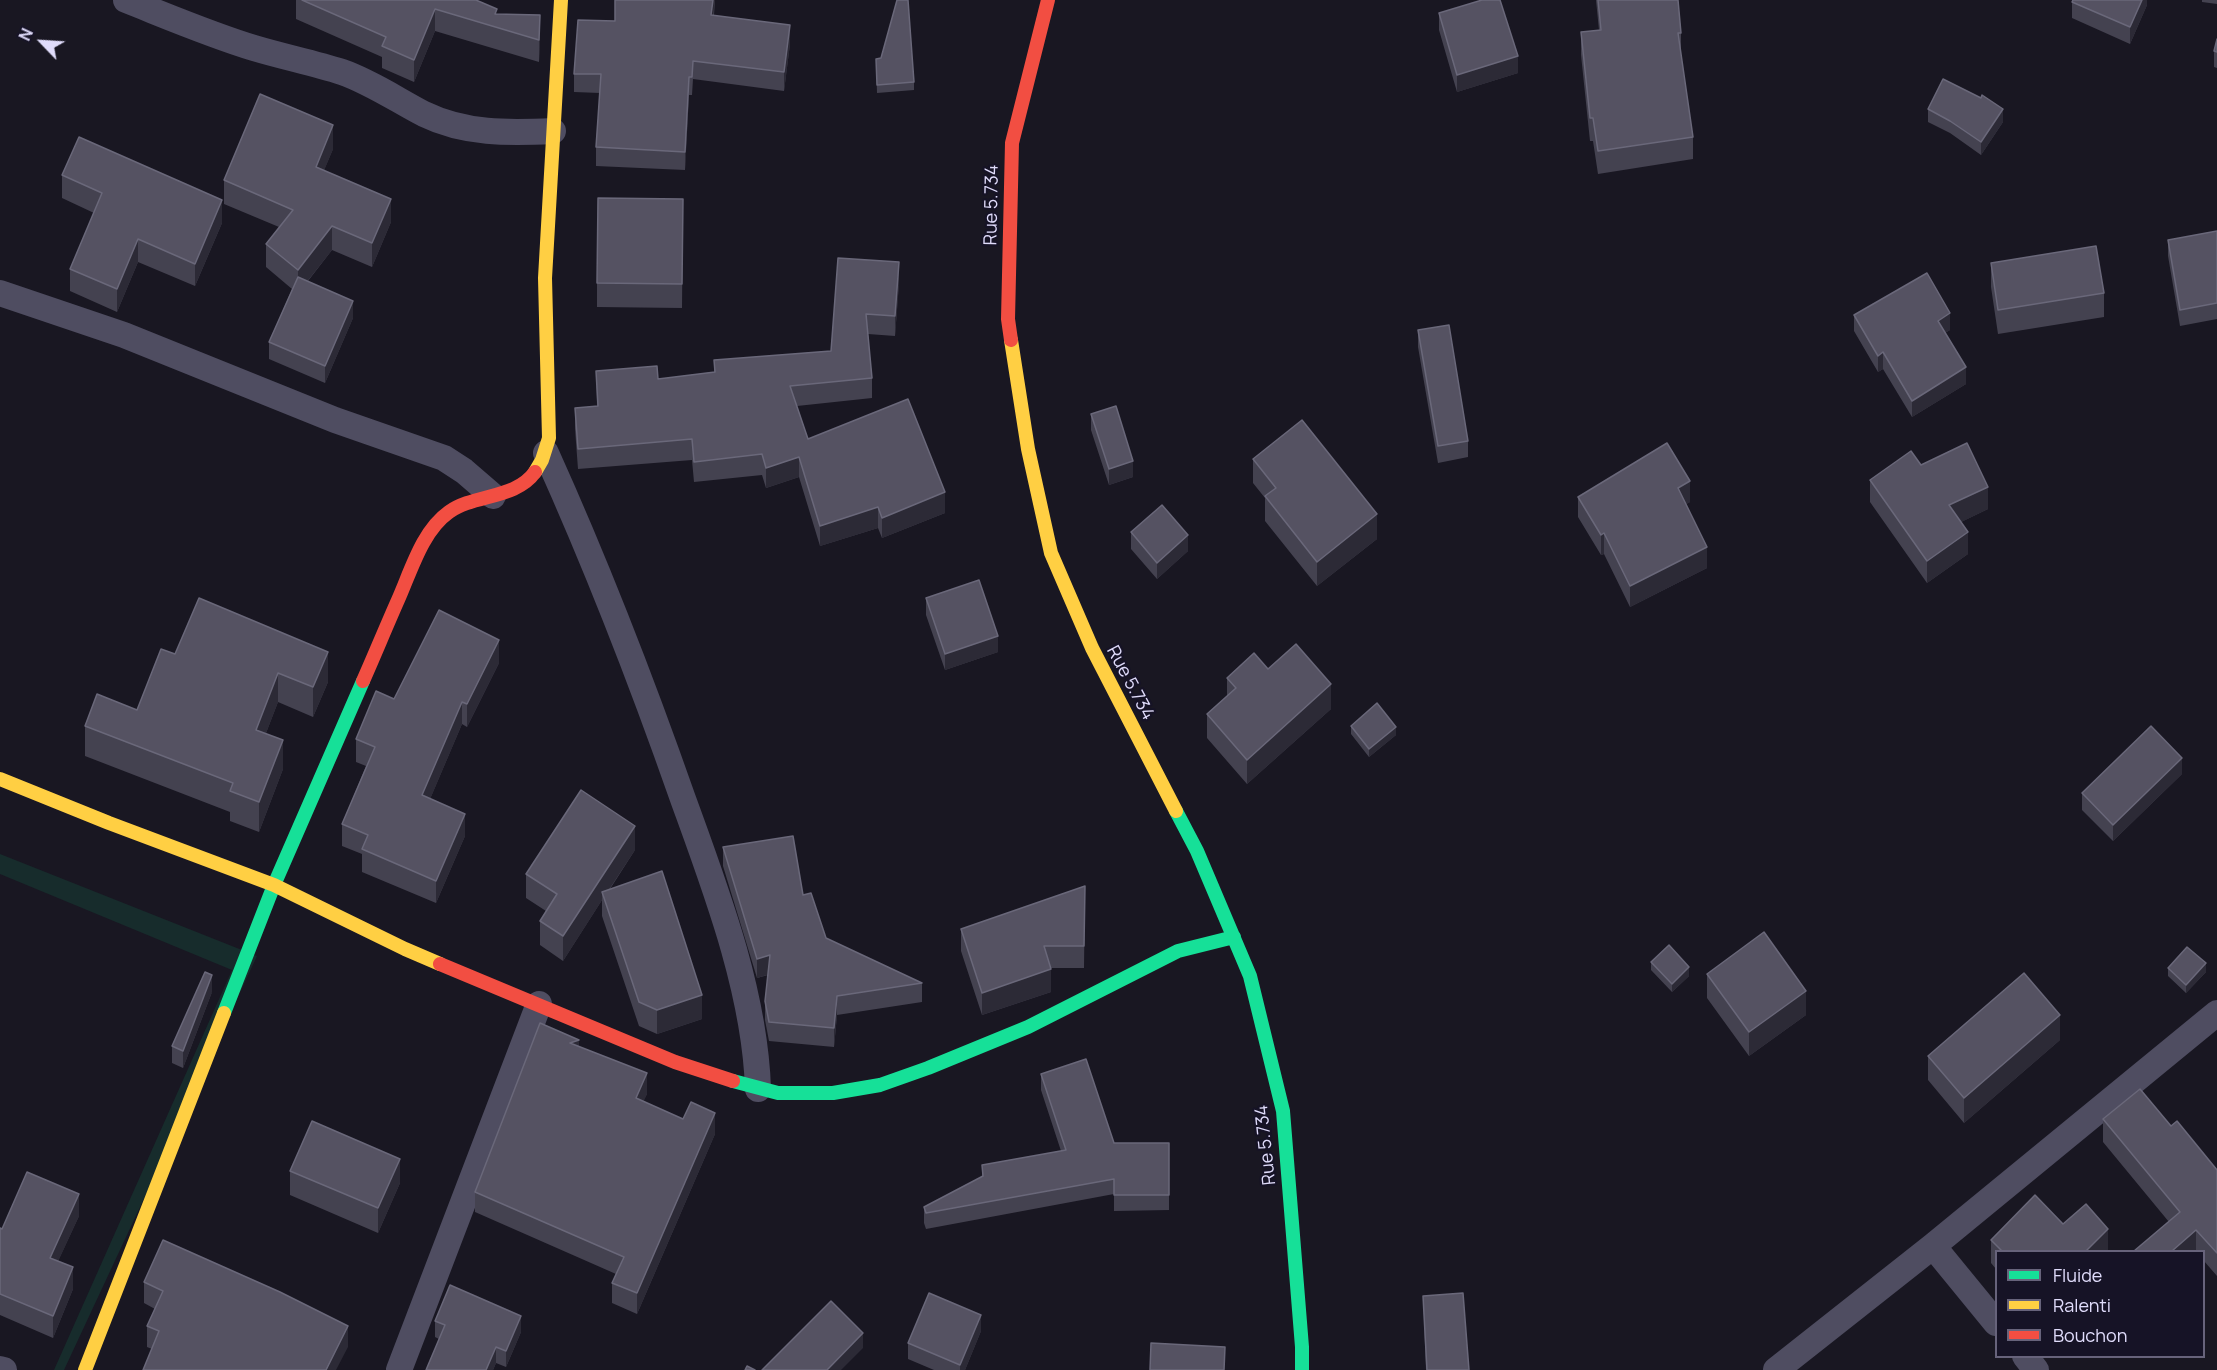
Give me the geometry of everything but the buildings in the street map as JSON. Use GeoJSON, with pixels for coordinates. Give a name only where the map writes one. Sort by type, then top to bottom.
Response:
{"type":"FeatureCollection","features":[{"type":"Feature","properties":{"kind":"street"},"geometry":{"type":"LineString","coordinates":[[126,0],[197,29],[253,48],[343,73],[365,82],[426,115],[466,129],[501,133],[553,131]]}},
{"type":"Feature","properties":{"kind":"street"},"geometry":{"type":"LineString","coordinates":[[84,1370],[274,885],[405,585],[432,530],[448,513],[467,502],[514,491],[526,482],[546,453],[549,438],[544,278],[561,0]]}},
{"type":"Feature","properties":{"kind":"street","name":"Rue 5.734"},"geometry":{"type":"LineString","coordinates":[[1048,0],[1012,142],[1008,319],[1028,449],[1051,553],[1092,648],[1197,851],[1250,976],[1283,1111],[1302,1370]]}},
{"type":"Feature","properties":{"kind":"street"},"geometry":{"type":"LineString","coordinates":[[0,292],[124,335],[335,420],[444,458],[464,471],[493,496]]}},
{"type":"Feature","properties":{"kind":"street"},"geometry":{"type":"LineString","coordinates":[[546,453],[574,513],[657,725],[724,913],[751,1025],[757,1060],[758,1089]]}},
{"type":"Feature","properties":{"kind":"street"},"geometry":{"type":"LineString","coordinates":[[0,779],[274,885],[405,949],[675,1062],[758,1089],[778,1093],[833,1093],[880,1084],[928,1068],[1028,1027],[1178,951],[1234,937]]}},
{"type":"Feature","properties":{"kind":"street"},"geometry":{"type":"LineString","coordinates":[[399,1370],[539,1004]]}},
{"type":"Feature","properties":{"kind":"street"},"geometry":{"type":"LineString","coordinates":[[1776,1370],[1933,1246],[2217,1013]]}},
{"type":"Feature","properties":{"kind":"street"},"geometry":{"type":"LineString","coordinates":[[1933,1246],[1995,1322]]}},
{"type":"Feature","properties":{"kind":"street"},"geometry":{"type":"LineString","coordinates":[[2027,1358],[2036,1370]]}},
{"type":"Feature","properties":{"kind":"green space"},"geometry":{"type":"Polygon","coordinates":[[[0,854],[257,956],[64,1370],[54,1370],[232,970],[0,874],[0,854]]]}},
{"type":"Feature","properties":{"kind":"traffic: fast"},"geometry":{"type":"LineString","coordinates":[[224,1013],[274,885],[363,681]]}},
{"type":"Feature","properties":{"kind":"traffic: fast"},"geometry":{"type":"LineString","coordinates":[[1176,811],[1197,851],[1250,976],[1283,1111],[1302,1370]]}},
{"type":"Feature","properties":{"kind":"traffic: fast"},"geometry":{"type":"LineString","coordinates":[[733,1081],[778,1093],[833,1093],[880,1085],[1028,1027],[1178,951],[1234,937]]}},
{"type":"Feature","properties":{"kind":"traffic: slow"},"geometry":{"type":"LineString","coordinates":[[535,472],[542,460],[549,438],[545,278],[561,0]]}},
{"type":"Feature","properties":{"kind":"traffic: slow"},"geometry":{"type":"LineString","coordinates":[[1011,340],[1028,449],[1051,553],[1092,648],[1176,811]]}},
{"type":"Feature","properties":{"kind":"traffic: slow"},"geometry":{"type":"LineString","coordinates":[[0,779],[274,885],[440,964]]}},
{"type":"Feature","properties":{"kind":"traffic: slow"},"geometry":{"type":"LineString","coordinates":[[85,1370],[224,1013]]}},
{"type":"Feature","properties":{"kind":"traffic: jam"},"geometry":{"type":"LineString","coordinates":[[1011,340],[1008,319],[1012,143],[1048,0]]}},
{"type":"Feature","properties":{"kind":"traffic: jam"},"geometry":{"type":"LineString","coordinates":[[363,681],[413,564],[431,530],[449,512],[459,506],[506,492],[527,481],[535,472]]}},
{"type":"Feature","properties":{"kind":"traffic: jam"},"geometry":{"type":"LineString","coordinates":[[440,964],[675,1062],[733,1081]]}}]}
